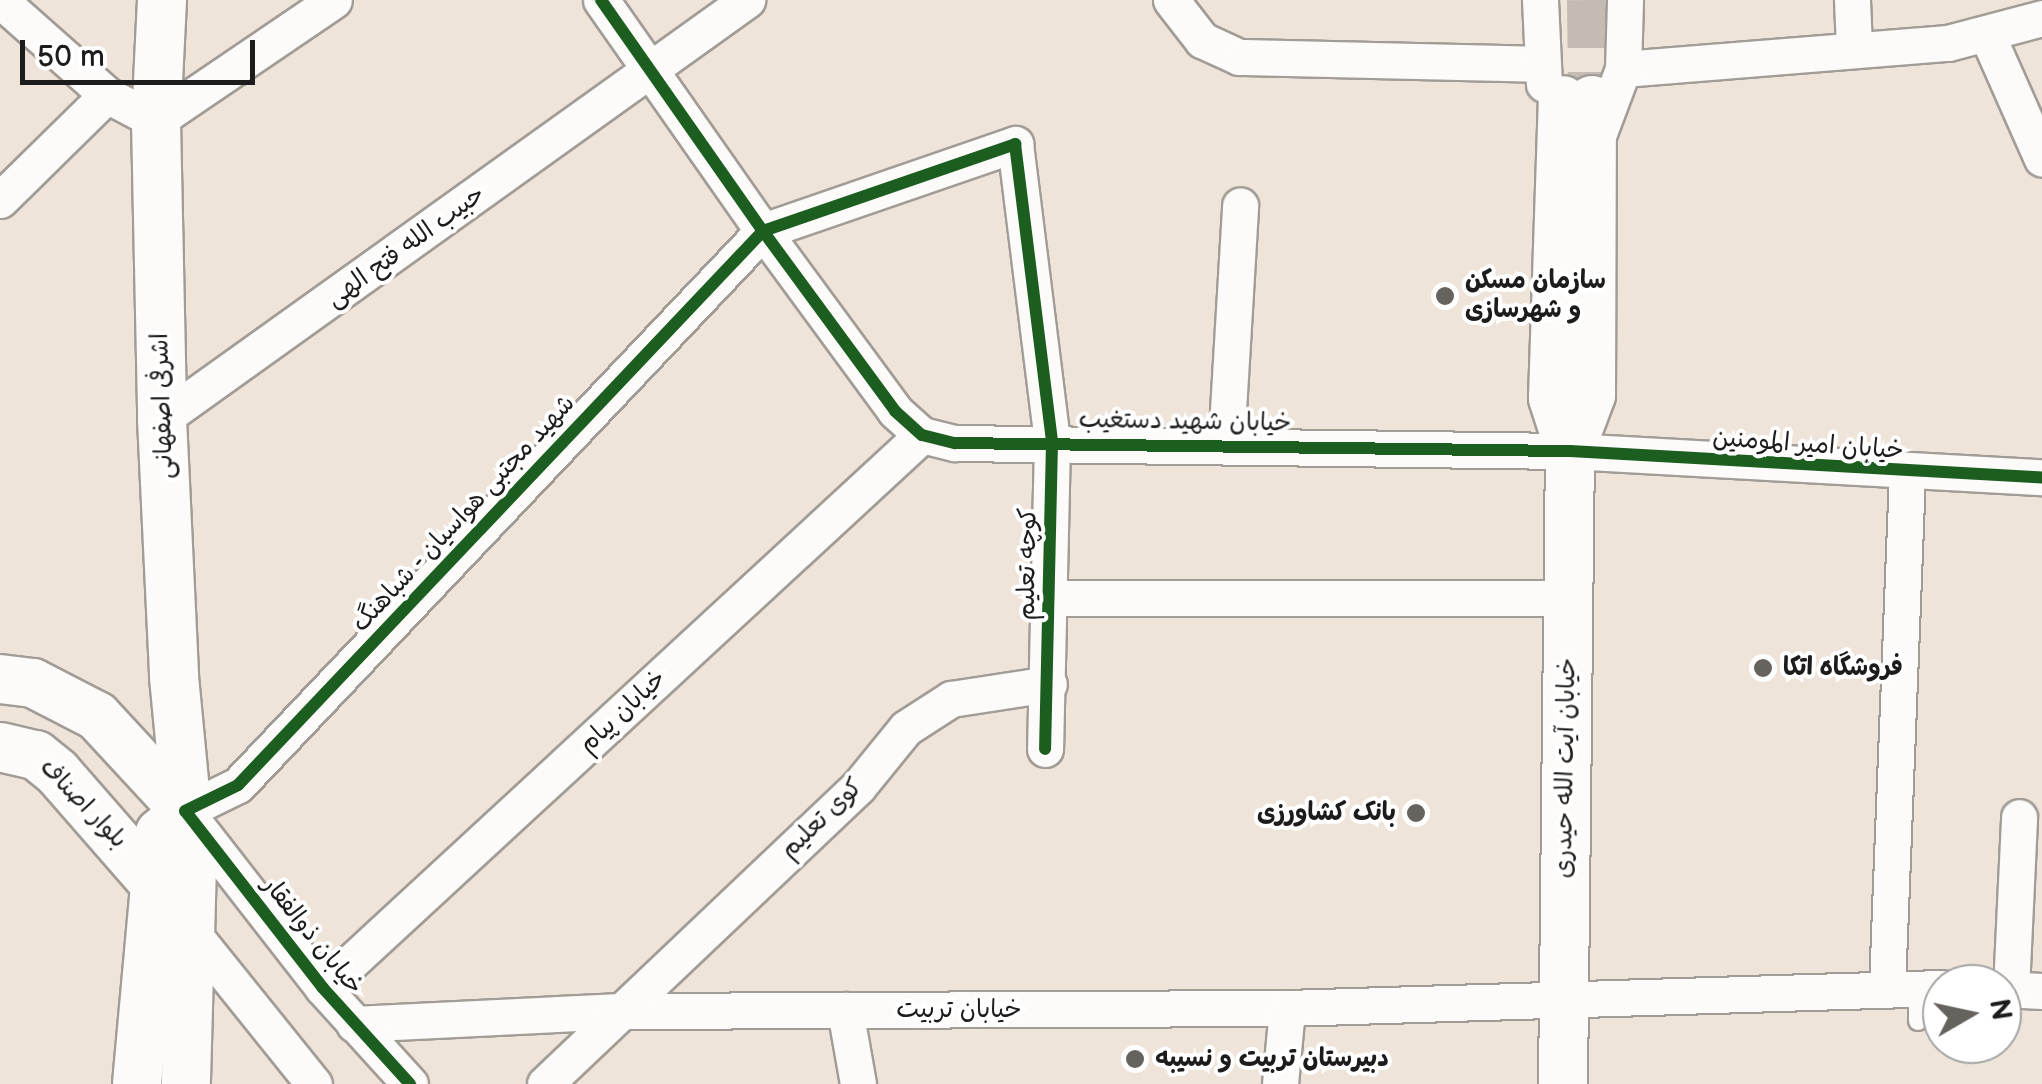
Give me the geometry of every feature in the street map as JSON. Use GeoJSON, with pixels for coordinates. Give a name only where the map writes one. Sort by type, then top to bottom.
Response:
{"type":"FeatureCollection","features":[{"type":"Feature","properties":{"kind":"main road","name":"اشرفی اصفهانی"},"geometry":{"type":"LineString","coordinates":[[162,0],[156,121],[162,419],[191,932],[186,1084]]}},
{"type":"Feature","properties":{"kind":"main road","name":"خیابان آیت الله حیدری"},"geometry":{"type":"LineString","coordinates":[[1563,1084],[1570,451],[1590,395],[1575,152],[1579,83]]}},
{"type":"Feature","properties":{"kind":"main road"},"geometry":{"type":"LineString","coordinates":[[0,678],[33,683],[97,716],[185,811],[160,833],[137,1084]]}},
{"type":"Feature","properties":{"kind":"main road","name":"بلوار اصناف"},"geometry":{"type":"LineString","coordinates":[[0,747],[36,754],[57,772],[154,883]]}},
{"type":"Feature","properties":{"kind":"street"},"geometry":{"type":"LineString","coordinates":[[0,0],[107,95],[156,121],[334,0]]}},
{"type":"Feature","properties":{"kind":"street"},"geometry":{"type":"LineString","coordinates":[[601,0],[895,411],[922,435]]}},
{"type":"Feature","properties":{"kind":"street","name":"حبیب الله فتح الهی"},"geometry":{"type":"LineString","coordinates":[[162,419],[254,359],[746,0]]}},
{"type":"Feature","properties":{"kind":"street"},"geometry":{"type":"LineString","coordinates":[[1172,0],[1202,40],[1239,57],[1579,83],[1854,46],[1988,37],[2042,18]]}},
{"type":"Feature","properties":{"kind":"street"},"geometry":{"type":"LineString","coordinates":[[1540,0],[1579,83]]}},
{"type":"Feature","properties":{"kind":"street"},"geometry":{"type":"LineString","coordinates":[[1575,152],[1579,83],[1624,0]]}},
{"type":"Feature","properties":{"kind":"street"},"geometry":{"type":"LineString","coordinates":[[1852,0],[1854,46]]}},
{"type":"Feature","properties":{"kind":"street"},"geometry":{"type":"LineString","coordinates":[[1988,37],[2042,159]]}},
{"type":"Feature","properties":{"kind":"street"},"geometry":{"type":"LineString","coordinates":[[0,200],[107,95]]}},
{"type":"Feature","properties":{"kind":"street","name":"کوچه تعلیم"},"geometry":{"type":"LineString","coordinates":[[763,231],[1015,144],[1052,444],[1045,749]]}},
{"type":"Feature","properties":{"kind":"street"},"geometry":{"type":"LineString","coordinates":[[1226,444],[1240,205]]}},
{"type":"Feature","properties":{"kind":"street","name":"شهید مجتبی هواسیان - شباهنگ"},"geometry":{"type":"LineString","coordinates":[[185,811],[238,785],[763,231]]}},
{"type":"Feature","properties":{"kind":"street","name":"خیابان شهید دستغیب"},"geometry":{"type":"LineString","coordinates":[[922,435],[955,443],[1570,451]]}},
{"type":"Feature","properties":{"kind":"street","name":"خیابان پیام"},"geometry":{"type":"LineString","coordinates":[[324,988],[922,435]]}},
{"type":"Feature","properties":{"kind":"street","name":"خیابان امیر المومنین"},"geometry":{"type":"LineString","coordinates":[[1570,451],[1907,474],[2042,478]]}},
{"type":"Feature","properties":{"kind":"street"},"geometry":{"type":"LineString","coordinates":[[1907,474],[1916,996]]}},
{"type":"Feature","properties":{"kind":"street"},"geometry":{"type":"LineString","coordinates":[[1050,598],[1568,598]]}},
{"type":"Feature","properties":{"kind":"street","name":"کوی تعلیم"},"geometry":{"type":"LineString","coordinates":[[544,1084],[858,787],[906,728],[951,699],[1049,684]]}},
{"type":"Feature","properties":{"kind":"street","name":"خیابان ذوالفقار"},"geometry":{"type":"LineString","coordinates":[[185,811],[324,988],[410,1084]]}},
{"type":"Feature","properties":{"kind":"street"},"geometry":{"type":"LineString","coordinates":[[2018,964],[2019,817]]}},
{"type":"Feature","properties":{"kind":"street"},"geometry":{"type":"LineString","coordinates":[[154,883],[314,1084]]}},
{"type":"Feature","properties":{"kind":"street","name":"خیابان تربیت"},"geometry":{"type":"LineString","coordinates":[[354,1024],[621,1011],[1287,1008],[1916,996]]}},
{"type":"Feature","properties":{"kind":"street"},"geometry":{"type":"LineString","coordinates":[[1280,1084],[1287,1008]]}},
{"type":"Feature","properties":{"kind":"street"},"geometry":{"type":"LineString","coordinates":[[844,1010],[858,1084]]}},
{"type":"Feature","properties":{"kind":"tunnel"},"geometry":{"type":"LineString","coordinates":[[1591,0],[1592,100]]}},
{"type":"Feature","properties":{"kind":"cycle path"},"geometry":{"type":"LineString","coordinates":[[601,0],[895,411],[922,435],[955,443],[1570,451],[2042,477]]}},
{"type":"Feature","properties":{"kind":"cycle path"},"geometry":{"type":"LineString","coordinates":[[410,1084],[323,988],[185,811],[238,785],[763,231],[1015,144],[1052,443],[1045,749]]}},
{"type":"Feature","properties":{"kind":"place","name":"سازمان مسکن و شهرسازی"},"geometry":{"type":"Point","coordinates":[1445,296]}},
{"type":"Feature","properties":{"kind":"place","name":"فروشگاه اتکا"},"geometry":{"type":"Point","coordinates":[1763,668]}},
{"type":"Feature","properties":{"kind":"place","name":"بانک کشاورزی"},"geometry":{"type":"Point","coordinates":[1416,813]}},
{"type":"Feature","properties":{"kind":"place","name":"دبیرستان تربیت و نسیبه"},"geometry":{"type":"Point","coordinates":[1135,1059]}}]}
